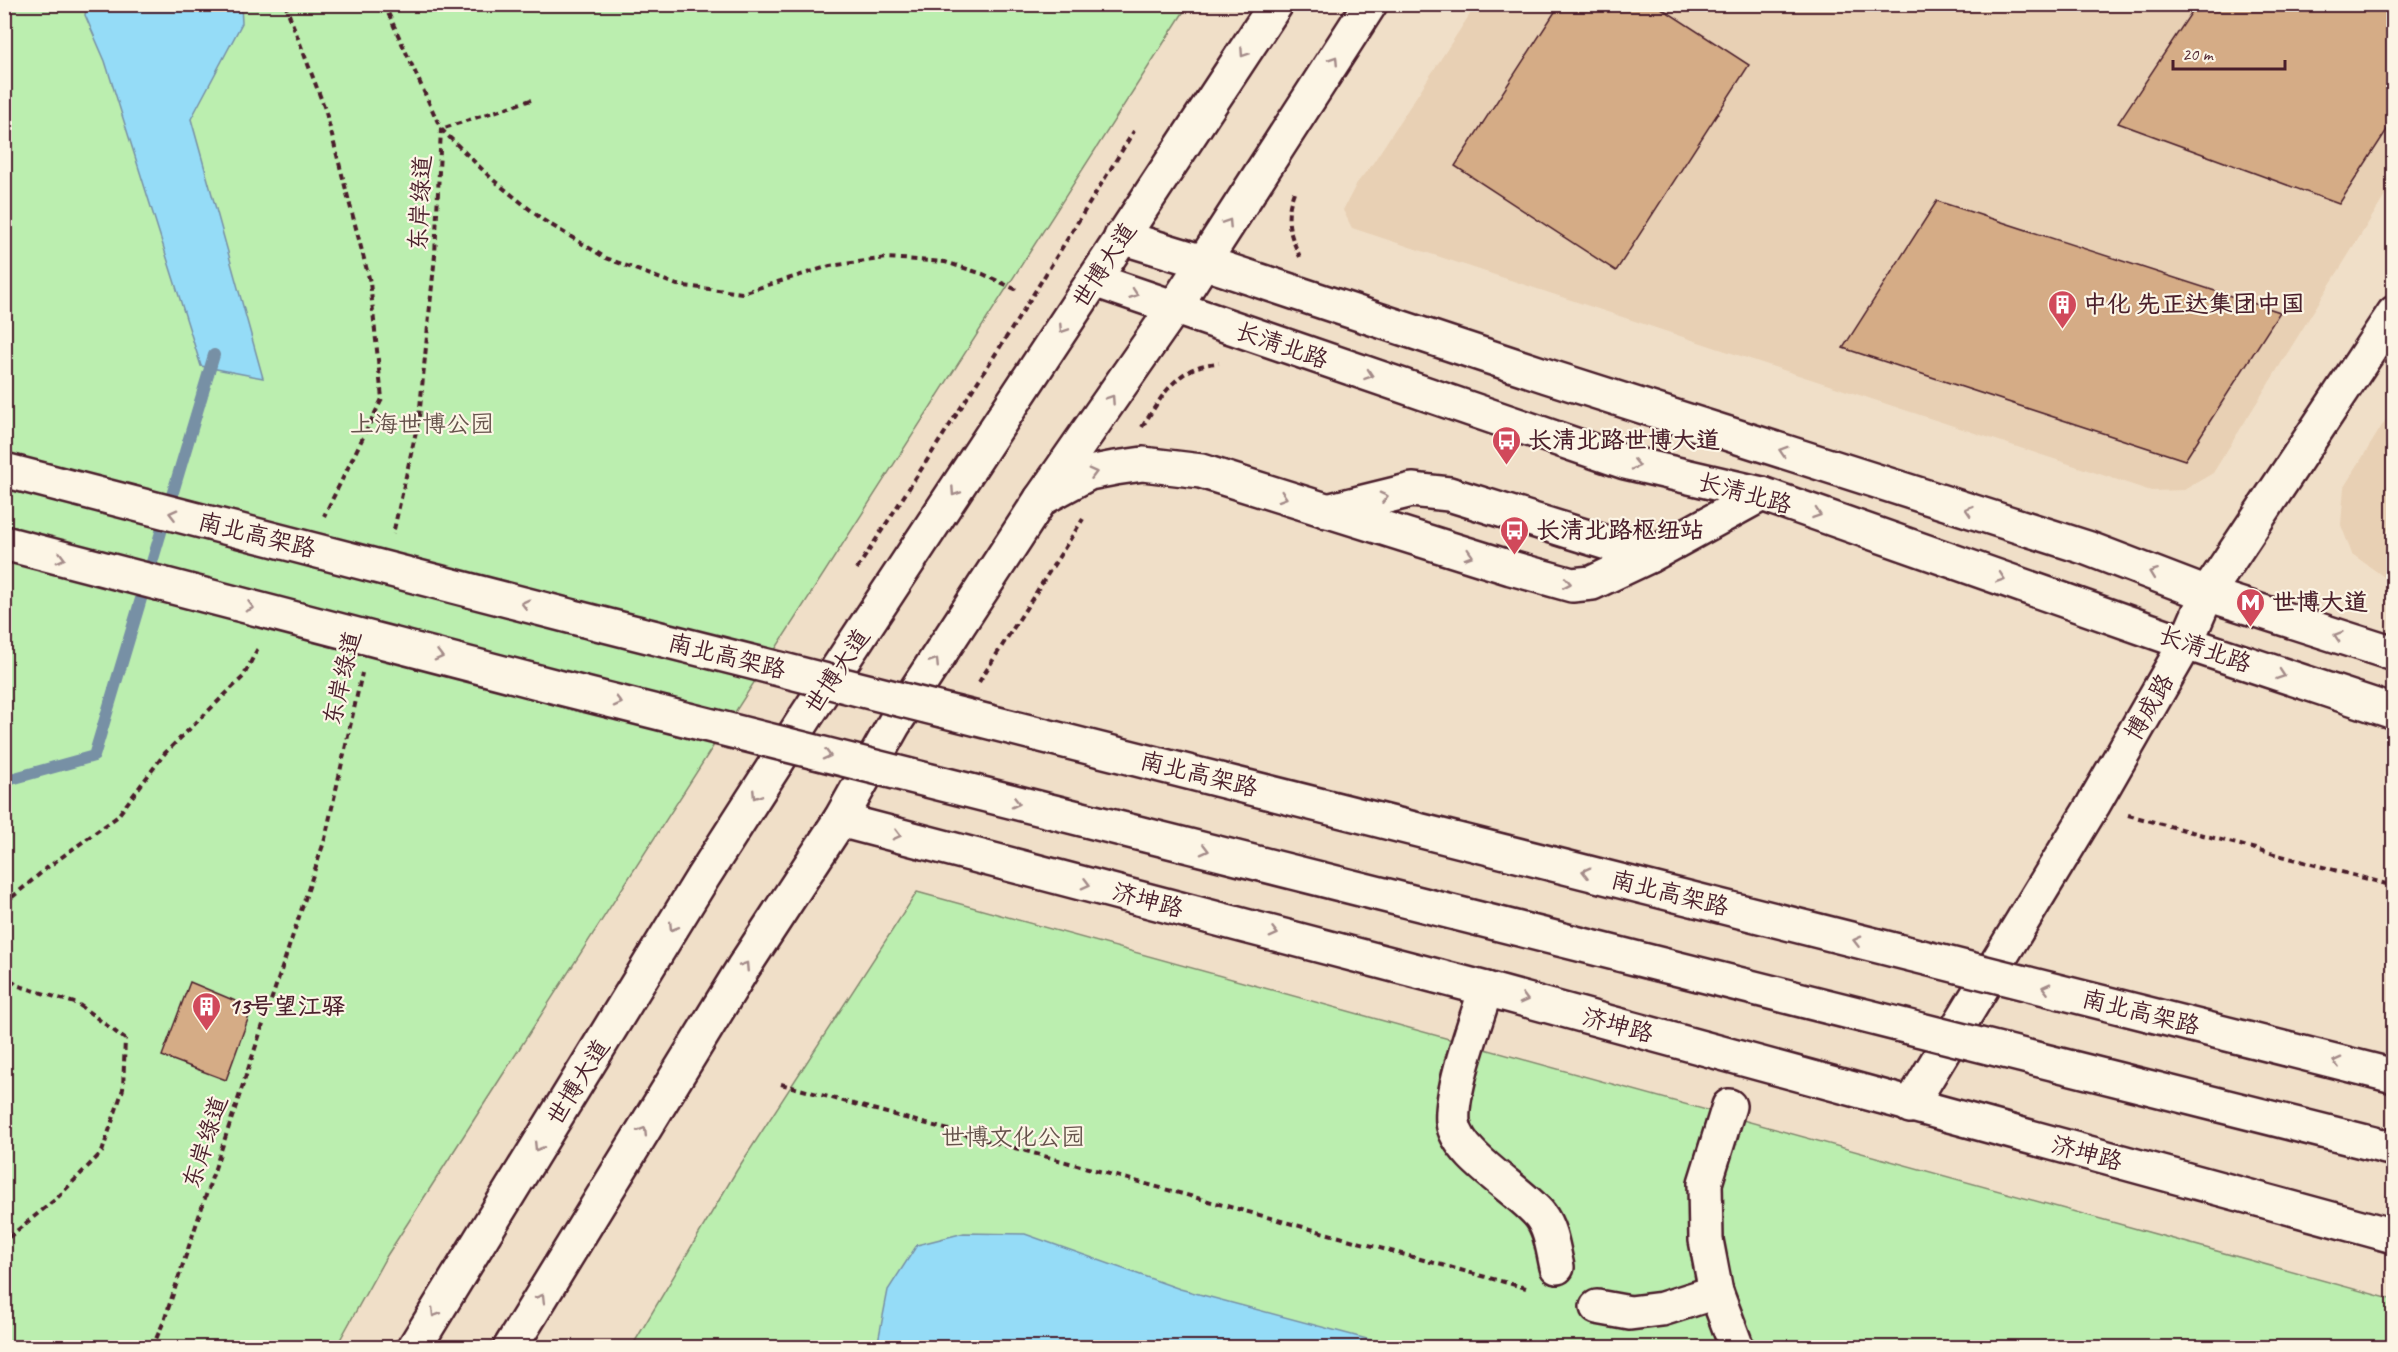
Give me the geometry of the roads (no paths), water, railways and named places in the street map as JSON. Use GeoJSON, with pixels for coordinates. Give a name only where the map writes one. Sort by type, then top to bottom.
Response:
{"type":"FeatureCollection","features":[{"type":"Feature","properties":{"kind":"main road","name":"世博大道"},"geometry":{"type":"LineString","coordinates":[[414,1347],[728,839],[814,705],[1276,4]]}},
{"type":"Feature","properties":{"kind":"main road"},"geometry":{"type":"LineString","coordinates":[[510,1347],[743,968],[840,820],[894,724],[1041,499],[1174,308],[1370,4]]}},
{"type":"Feature","properties":{"kind":"main road","name":"长清北路"},"geometry":{"type":"LineString","coordinates":[[1121,237],[2087,548],[2207,594],[2394,654]]}},
{"type":"Feature","properties":{"kind":"main road","name":"长清北路"},"geometry":{"type":"LineString","coordinates":[[1094,280],[1624,462],[1762,494],[2186,643],[2394,712]]}},
{"type":"Feature","properties":{"kind":"main road","name":"博成路"},"geometry":{"type":"LineString","coordinates":[[1910,1106],[2093,805],[2186,643],[2207,594],[2394,313]]}},
{"type":"Feature","properties":{"kind":"main road"},"geometry":{"type":"LineString","coordinates":[[1041,499],[1089,473],[1115,468],[1143,464],[1201,471],[1572,585],[1592,583],[1649,556],[1762,494]]}},
{"type":"Feature","properties":{"kind":"main road","name":"南北高架路"},"geometry":{"type":"LineString","coordinates":[[4,470],[581,619],[2394,1076]]}},
{"type":"Feature","properties":{"kind":"main road"},"geometry":{"type":"LineString","coordinates":[[1328,511],[1412,490],[1449,494],[1649,556]]}},
{"type":"Feature","properties":{"kind":"main road"},"geometry":{"type":"LineString","coordinates":[[4,543],[561,688],[2394,1149]]}},
{"type":"Feature","properties":{"kind":"main road","name":"济坤路"},"geometry":{"type":"LineString","coordinates":[[840,820],[1486,989],[2394,1236]]}},
{"type":"Feature","properties":{"kind":"main road"},"geometry":{"type":"LineString","coordinates":[[1486,989],[1454,1100],[1453,1124],[1465,1148],[1540,1216],[1550,1235],[1557,1267]]}},
{"type":"Feature","properties":{"kind":"main road"},"geometry":{"type":"LineString","coordinates":[[1729,1106],[1705,1183],[1706,1240],[1716,1292],[1737,1347]]}},
{"type":"Feature","properties":{"kind":"main road"},"geometry":{"type":"LineString","coordinates":[[1597,1307],[1630,1313],[1662,1308],[1716,1292]]}},
{"type":"Feature","properties":{"kind":"water"},"geometry":{"type":"Polygon","coordinates":[[[87,5],[241,5],[242,23],[191,119],[263,378],[201,366],[105,61],[85,15],[87,5]]]}},
{"type":"Feature","properties":{"kind":"water"},"geometry":{"type":"Polygon","coordinates":[[[964,1233],[1025,1234],[1180,1289],[1397,1347],[877,1347],[888,1290],[917,1245],[964,1233]]]}},
{"type":"Feature","properties":{"kind":"waterway"},"geometry":{"type":"LineString","coordinates":[[4,781],[94,756],[214,355]]}},
{"type":"Feature","properties":{"kind":"place","name":"中化 先正达集团中国"},"geometry":{"type":"Point","coordinates":[2062,330]}},
{"type":"Feature","properties":{"kind":"place","name":"长清北路世博大道"},"geometry":{"type":"Point","coordinates":[1507,466]}},
{"type":"Feature","properties":{"kind":"place","name":"长清北路枢纽站"},"geometry":{"type":"Point","coordinates":[1515,556]}},
{"type":"Feature","properties":{"kind":"place","name":"世博大道"},"geometry":{"type":"Point","coordinates":[2251,628]}},
{"type":"Feature","properties":{"kind":"place","name":"13号望江驿"},"geometry":{"type":"Point","coordinates":[207,1032]}},
{"type":"Feature","properties":{"kind":"park label","name":"上海世博公园"},"geometry":{"type":"Point","coordinates":[422,424]}},
{"type":"Feature","properties":{"kind":"park label","name":"世博文化公园"},"geometry":{"type":"Point","coordinates":[1013,1137]}}]}
